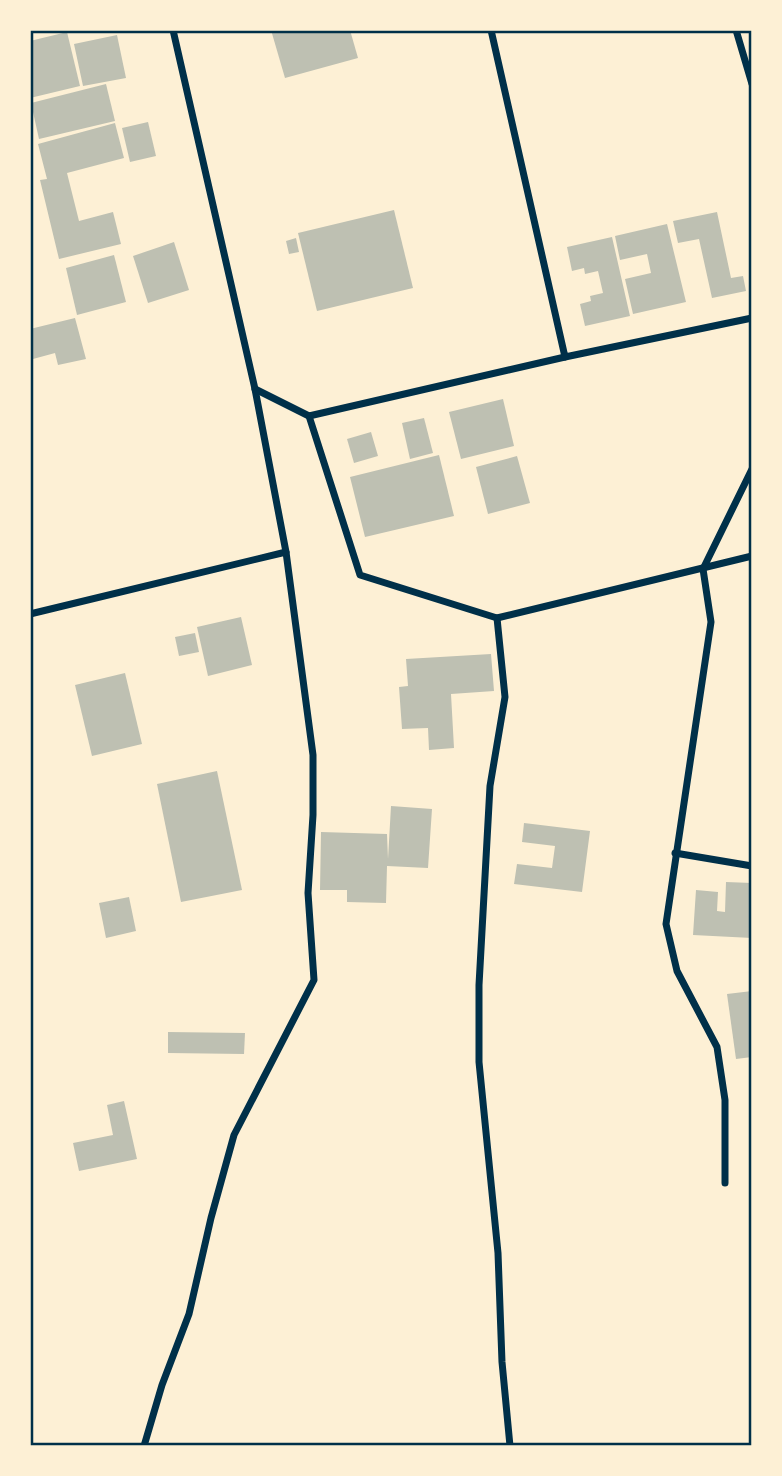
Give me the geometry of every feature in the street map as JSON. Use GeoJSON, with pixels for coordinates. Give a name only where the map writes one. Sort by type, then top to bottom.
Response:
{"type":"FeatureCollection","features":[{"type":"Feature","properties":{"kind":"street"},"geometry":{"type":"LineString","coordinates":[[144,1446],[162,1385],[189,1314],[234,1135],[314,980],[308,893],[313,815],[313,755],[286,552],[255,388],[173,30]]}},
{"type":"Feature","properties":{"kind":"street"},"geometry":{"type":"LineString","coordinates":[[491,30],[565,357]]}},
{"type":"Feature","properties":{"kind":"street"},"geometry":{"type":"LineString","coordinates":[[736,30],[752,84]]}},
{"type":"Feature","properties":{"kind":"street"},"geometry":{"type":"LineString","coordinates":[[255,388],[309,416],[565,357],[752,318]]}},
{"type":"Feature","properties":{"kind":"street"},"geometry":{"type":"LineString","coordinates":[[309,416],[360,575],[497,618],[752,556]]}},
{"type":"Feature","properties":{"kind":"street"},"geometry":{"type":"LineString","coordinates":[[725,1183],[725,1100],[716,1047],[677,971],[666,924],[711,622],[703,569],[752,469]]}},
{"type":"Feature","properties":{"kind":"street"},"geometry":{"type":"LineString","coordinates":[[30,614],[286,552]]}},
{"type":"Feature","properties":{"kind":"street"},"geometry":{"type":"LineString","coordinates":[[497,618],[505,696],[490,786],[479,1062],[498,1253],[502,1362],[510,1446]]}},
{"type":"Feature","properties":{"kind":"street"},"geometry":{"type":"LineString","coordinates":[[675,853],[752,866]]}},
{"type":"Feature","properties":{"kind":"building"},"geometry":{"type":"Polygon","coordinates":[[[271,30],[350,30],[358,58],[285,78],[271,30]]]}},
{"type":"Feature","properties":{"kind":"building"},"geometry":{"type":"Polygon","coordinates":[[[67,32],[80,86],[30,98],[30,41],[67,32]]]}},
{"type":"Feature","properties":{"kind":"building"},"geometry":{"type":"Polygon","coordinates":[[[117,35],[126,78],[83,86],[74,44],[117,35]]]}},
{"type":"Feature","properties":{"kind":"building"},"geometry":{"type":"Polygon","coordinates":[[[106,84],[115,121],[39,139],[31,103],[106,84]]]}},
{"type":"Feature","properties":{"kind":"building"},"geometry":{"type":"Polygon","coordinates":[[[148,122],[156,156],[130,162],[122,128],[148,122]]]}},
{"type":"Feature","properties":{"kind":"building"},"geometry":{"type":"Polygon","coordinates":[[[115,123],[124,158],[67,173],[79,221],[113,212],[121,244],[59,259],[40,180],[47,179],[38,144],[115,123]]]}},
{"type":"Feature","properties":{"kind":"building"},"geometry":{"type":"Polygon","coordinates":[[[394,210],[413,288],[317,311],[298,233],[394,210]]]}},
{"type":"Feature","properties":{"kind":"building"},"geometry":{"type":"Polygon","coordinates":[[[717,212],[731,278],[743,276],[746,291],[712,298],[699,239],[678,243],[673,221],[717,212]]]}},
{"type":"Feature","properties":{"kind":"building"},"geometry":{"type":"Polygon","coordinates":[[[667,224],[686,302],[633,314],[625,279],[651,273],[647,254],[620,260],[615,236],[667,224]]]}},
{"type":"Feature","properties":{"kind":"building"},"geometry":{"type":"Polygon","coordinates":[[[612,237],[630,316],[585,326],[580,304],[591,301],[590,296],[603,293],[598,271],[585,274],[584,268],[572,271],[567,247],[612,237]]]}},
{"type":"Feature","properties":{"kind":"building"},"geometry":{"type":"Polygon","coordinates":[[[296,238],[299,252],[289,254],[286,241],[296,238]]]}},
{"type":"Feature","properties":{"kind":"building"},"geometry":{"type":"Polygon","coordinates":[[[174,242],[189,290],[148,303],[133,256],[174,242]]]}},
{"type":"Feature","properties":{"kind":"building"},"geometry":{"type":"Polygon","coordinates":[[[114,255],[126,302],[77,315],[66,268],[114,255]]]}},
{"type":"Feature","properties":{"kind":"building"},"geometry":{"type":"Polygon","coordinates":[[[75,318],[86,359],[58,365],[55,353],[33,359],[30,329],[75,318]]]}},
{"type":"Feature","properties":{"kind":"building"},"geometry":{"type":"Polygon","coordinates":[[[503,399],[514,446],[461,459],[449,412],[503,399]]]}},
{"type":"Feature","properties":{"kind":"building"},"geometry":{"type":"Polygon","coordinates":[[[424,418],[433,453],[410,459],[402,423],[424,418]]]}},
{"type":"Feature","properties":{"kind":"building"},"geometry":{"type":"Polygon","coordinates":[[[371,432],[378,456],[354,463],[347,439],[371,432]]]}},
{"type":"Feature","properties":{"kind":"building"},"geometry":{"type":"Polygon","coordinates":[[[439,455],[454,516],[365,537],[350,477],[439,455]]]}},
{"type":"Feature","properties":{"kind":"building"},"geometry":{"type":"Polygon","coordinates":[[[517,456],[530,503],[488,514],[476,467],[517,456]]]}},
{"type":"Feature","properties":{"kind":"building"},"geometry":{"type":"Polygon","coordinates":[[[241,617],[252,665],[208,676],[197,627],[241,617]]]}},
{"type":"Feature","properties":{"kind":"building"},"geometry":{"type":"Polygon","coordinates":[[[195,633],[199,652],[179,656],[175,637],[195,633]]]}},
{"type":"Feature","properties":{"kind":"building"},"geometry":{"type":"Polygon","coordinates":[[[491,654],[494,691],[451,694],[454,748],[429,750],[428,728],[402,729],[399,687],[408,686],[406,659],[491,654]]]}},
{"type":"Feature","properties":{"kind":"building"},"geometry":{"type":"Polygon","coordinates":[[[125,673],[142,744],[92,756],[75,685],[125,673]]]}},
{"type":"Feature","properties":{"kind":"building"},"geometry":{"type":"Polygon","coordinates":[[[217,771],[242,890],[181,902],[157,784],[217,771]]]}},
{"type":"Feature","properties":{"kind":"building"},"geometry":{"type":"Polygon","coordinates":[[[391,806],[432,809],[428,868],[387,866],[386,903],[347,902],[347,890],[320,890],[321,832],[387,834],[388,859],[391,806]]]}},
{"type":"Feature","properties":{"kind":"building"},"geometry":{"type":"Polygon","coordinates":[[[524,823],[590,831],[582,892],[514,884],[517,864],[552,868],[555,846],[522,842],[524,823]]]}},
{"type":"Feature","properties":{"kind":"building"},"geometry":{"type":"Polygon","coordinates":[[[726,882],[752,883],[752,938],[693,935],[696,890],[718,892],[717,911],[725,912],[726,882]]]}},
{"type":"Feature","properties":{"kind":"building"},"geometry":{"type":"Polygon","coordinates":[[[129,897],[136,931],[106,938],[99,903],[129,897]]]}},
{"type":"Feature","properties":{"kind":"building"},"geometry":{"type":"Polygon","coordinates":[[[752,991],[752,1057],[736,1059],[727,994],[752,991]]]}},
{"type":"Feature","properties":{"kind":"building"},"geometry":{"type":"Polygon","coordinates":[[[168,1032],[245,1033],[244,1054],[168,1053],[168,1032]]]}},
{"type":"Feature","properties":{"kind":"building"},"geometry":{"type":"Polygon","coordinates":[[[124,1101],[137,1159],[79,1171],[73,1143],[113,1135],[107,1105],[124,1101]]]}}]}
